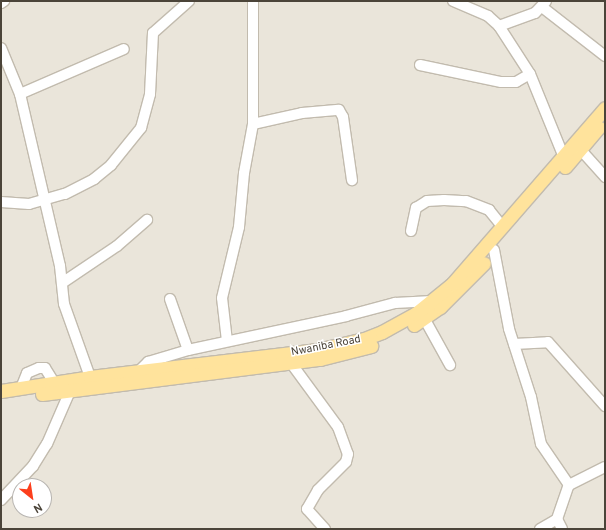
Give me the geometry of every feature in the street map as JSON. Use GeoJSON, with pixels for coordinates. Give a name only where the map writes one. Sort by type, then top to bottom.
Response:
{"type":"FeatureCollection","features":[{"type":"Feature","properties":{"kind":"main road","name":"Nwaniba Road"},"geometry":{"type":"LineString","coordinates":[[1,391],[55,384],[90,377],[317,350],[348,343],[382,332],[432,302],[464,271],[605,108]]}},
{"type":"Feature","properties":{"kind":"main road"},"geometry":{"type":"LineString","coordinates":[[1,400],[291,363],[365,348],[387,340],[424,318],[455,294],[605,120]]}},
{"type":"Feature","properties":{"kind":"street"},"geometry":{"type":"LineString","coordinates":[[1,202],[29,204],[65,194],[94,179],[111,165],[141,128],[150,94],[153,33],[189,1]]}},
{"type":"Feature","properties":{"kind":"street"},"geometry":{"type":"LineString","coordinates":[[226,341],[222,298],[239,227],[244,172],[253,124],[253,1]]}},
{"type":"Feature","properties":{"kind":"street"},"geometry":{"type":"LineString","coordinates":[[453,1],[488,16],[499,26],[530,74],[563,155]]}},
{"type":"Feature","properties":{"kind":"street"},"geometry":{"type":"LineString","coordinates":[[499,26],[535,13],[544,4],[605,56]]}},
{"type":"Feature","properties":{"kind":"street"},"geometry":{"type":"LineString","coordinates":[[1,48],[20,94],[60,266],[64,304],[90,377]]}},
{"type":"Feature","properties":{"kind":"street"},"geometry":{"type":"LineString","coordinates":[[20,94],[124,49]]}},
{"type":"Feature","properties":{"kind":"street"},"geometry":{"type":"LineString","coordinates":[[420,65],[501,82],[516,82],[530,74]]}},
{"type":"Feature","properties":{"kind":"street"},"geometry":{"type":"LineString","coordinates":[[253,124],[302,113],[339,110],[343,117],[352,180]]}},
{"type":"Feature","properties":{"kind":"street"},"geometry":{"type":"LineString","coordinates":[[580,149],[605,177]]}},
{"type":"Feature","properties":{"kind":"street"},"geometry":{"type":"LineString","coordinates":[[411,231],[416,208],[427,201],[444,200],[466,201],[489,210],[503,227]]}},
{"type":"Feature","properties":{"kind":"street"},"geometry":{"type":"LineString","coordinates":[[62,283],[117,246],[147,220]]}},
{"type":"Feature","properties":{"kind":"street"},"geometry":{"type":"LineString","coordinates":[[494,250],[514,344],[531,397],[541,444],[569,485]]}},
{"type":"Feature","properties":{"kind":"street"},"geometry":{"type":"LineString","coordinates":[[170,300],[188,350]]}},
{"type":"Feature","properties":{"kind":"street"},"geometry":{"type":"LineString","coordinates":[[137,372],[148,362],[188,350],[346,316],[396,302],[432,302]]}},
{"type":"Feature","properties":{"kind":"street"},"geometry":{"type":"LineString","coordinates":[[424,318],[450,366]]}},
{"type":"Feature","properties":{"kind":"street"},"geometry":{"type":"LineString","coordinates":[[514,344],[548,342],[605,406]]}},
{"type":"Feature","properties":{"kind":"street"},"geometry":{"type":"LineString","coordinates":[[291,363],[338,428],[348,454],[346,462],[318,490],[307,509],[324,529]]}},
{"type":"Feature","properties":{"kind":"street"},"geometry":{"type":"LineString","coordinates":[[21,388],[27,373],[39,368],[45,368],[55,384]]}},
{"type":"Feature","properties":{"kind":"street"},"geometry":{"type":"LineString","coordinates":[[1,500],[32,466],[47,444],[70,391]]}},
{"type":"Feature","properties":{"kind":"street"},"geometry":{"type":"LineString","coordinates":[[562,529],[558,519],[569,485],[605,467]]}},
{"type":"Feature","properties":{"kind":"street"},"geometry":{"type":"LineString","coordinates":[[540,529],[558,519]]}},
{"type":"Feature","properties":{"kind":"shaded area"},"geometry":{"type":"Polygon","coordinates":[[[1,1],[605,1],[605,529],[1,529],[1,1]]]}}]}
